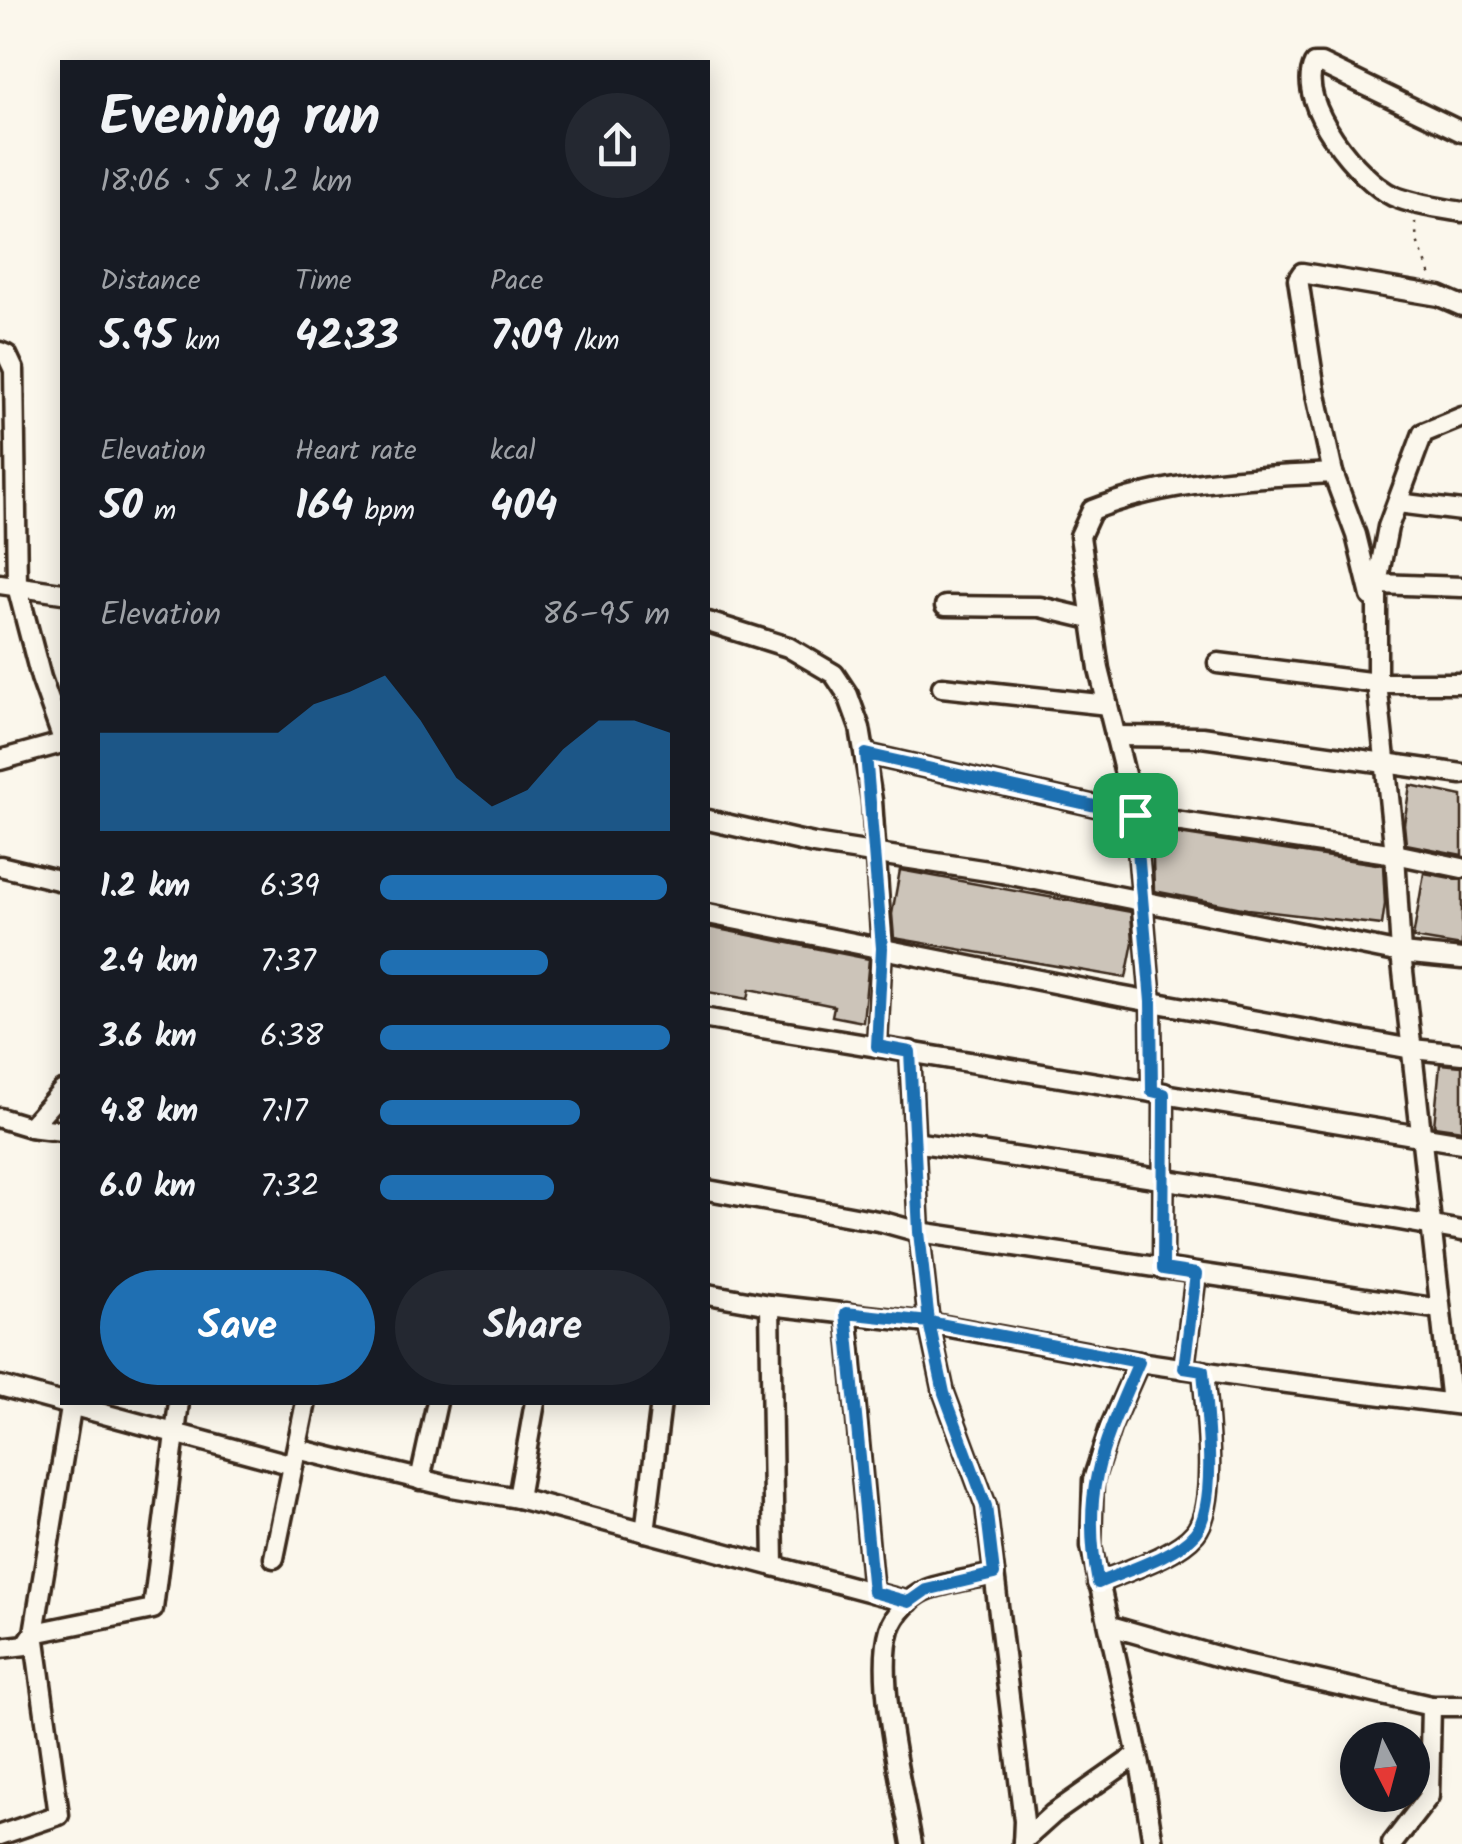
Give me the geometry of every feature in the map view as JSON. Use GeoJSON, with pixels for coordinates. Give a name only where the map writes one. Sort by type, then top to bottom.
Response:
{"type":"FeatureCollection","features":[{"type":"Feature","properties":{"kind":"street"},"geometry":{"type":"LineString","coordinates":[[1462,132],[1314,64],[1310,84],[1329,134],[1371,182],[1394,196],[1462,212]]}},
{"type":"Feature","properties":{"kind":"street"},"geometry":{"type":"LineString","coordinates":[[1377,624],[1356,534],[1333,474],[1298,279],[1302,272],[1314,273],[1439,296],[1462,306]]}},
{"type":"Feature","properties":{"kind":"street"},"geometry":{"type":"LineString","coordinates":[[0,352],[7,354],[14,370],[9,585],[60,734]]}},
{"type":"Feature","properties":{"kind":"street"},"geometry":{"type":"LineString","coordinates":[[710,1294],[770,1305],[929,1322],[1139,1362],[1456,1404],[1440,1309],[1401,953],[1378,682],[1377,584],[1388,527],[1423,433],[1462,417]]}},
{"type":"Feature","properties":{"kind":"street"},"geometry":{"type":"LineString","coordinates":[[1163,1269],[1158,1092],[1135,815],[1091,619],[1080,536],[1092,510],[1133,494],[1272,476],[1333,474]]}},
{"type":"Feature","properties":{"kind":"street"},"geometry":{"type":"LineString","coordinates":[[1398,503],[1462,511]]}},
{"type":"Feature","properties":{"kind":"street"},"geometry":{"type":"LineString","coordinates":[[1377,584],[1462,587]]}},
{"type":"Feature","properties":{"kind":"street"},"geometry":{"type":"LineString","coordinates":[[9,585],[60,593]]}},
{"type":"Feature","properties":{"kind":"street"},"geometry":{"type":"LineString","coordinates":[[945,606],[1040,607],[1091,619]]}},
{"type":"Feature","properties":{"kind":"street"},"geometry":{"type":"LineString","coordinates":[[710,623],[788,647],[834,674],[848,695],[866,754],[875,854],[882,948],[877,1046]]}},
{"type":"Feature","properties":{"kind":"street"},"geometry":{"type":"LineString","coordinates":[[1218,663],[1378,682],[1462,682]]}},
{"type":"Feature","properties":{"kind":"street"},"geometry":{"type":"LineString","coordinates":[[942,688],[1108,705]]}},
{"type":"Feature","properties":{"kind":"street"},"geometry":{"type":"LineString","coordinates":[[1116,736],[1202,737],[1462,774]]}},
{"type":"Feature","properties":{"kind":"street"},"geometry":{"type":"LineString","coordinates":[[0,760],[60,741]]}},
{"type":"Feature","properties":{"kind":"street"},"geometry":{"type":"LineString","coordinates":[[866,754],[1135,815],[1395,854],[1462,868]]}},
{"type":"Feature","properties":{"kind":"street"},"geometry":{"type":"LineString","coordinates":[[710,820],[814,844],[1001,873],[1401,953],[1462,960]]}},
{"type":"Feature","properties":{"kind":"street"},"geometry":{"type":"LineString","coordinates":[[0,866],[60,881]]}},
{"type":"Feature","properties":{"kind":"street"},"geometry":{"type":"LineString","coordinates":[[710,914],[1151,1002],[1412,1049],[1462,1054]]}},
{"type":"Feature","properties":{"kind":"street"},"geometry":{"type":"LineString","coordinates":[[710,1019],[1462,1144]]}},
{"type":"Feature","properties":{"kind":"street"},"geometry":{"type":"LineString","coordinates":[[910,1052],[919,1232],[929,1322],[944,1393],[986,1506],[1024,1821],[1023,1842]]}},
{"type":"Feature","properties":{"kind":"street"},"geometry":{"type":"LineString","coordinates":[[30,1127],[60,1093]]}},
{"type":"Feature","properties":{"kind":"street"},"geometry":{"type":"LineString","coordinates":[[0,1118],[60,1132]]}},
{"type":"Feature","properties":{"kind":"street"},"geometry":{"type":"LineString","coordinates":[[914,1142],[1162,1179],[1462,1231]]}},
{"type":"Feature","properties":{"kind":"street"},"geometry":{"type":"LineString","coordinates":[[710,1190],[919,1232],[1440,1309]]}},
{"type":"Feature","properties":{"kind":"street"},"geometry":{"type":"LineString","coordinates":[[1098,1583],[1176,1548],[1195,1533],[1202,1520],[1210,1468],[1194,1370],[1196,1274]]}},
{"type":"Feature","properties":{"kind":"street"},"geometry":{"type":"LineString","coordinates":[[770,1305],[774,1566]]}},
{"type":"Feature","properties":{"kind":"street"},"geometry":{"type":"LineString","coordinates":[[846,1313],[873,1592]]}},
{"type":"Feature","properties":{"kind":"street"},"geometry":{"type":"LineString","coordinates":[[1139,1362],[1110,1428],[1093,1480],[1090,1546],[1110,1626],[1153,1844]]}},
{"type":"Feature","properties":{"kind":"street"},"geometry":{"type":"LineString","coordinates":[[0,1386],[60,1401]]}},
{"type":"Feature","properties":{"kind":"street"},"geometry":{"type":"LineString","coordinates":[[0,1835],[60,1815],[34,1634],[72,1405]]}},
{"type":"Feature","properties":{"kind":"street"},"geometry":{"type":"LineString","coordinates":[[76,1405],[174,1433],[518,1498],[909,1602]]}},
{"type":"Feature","properties":{"kind":"street"},"geometry":{"type":"LineString","coordinates":[[0,1648],[26,1645],[34,1634],[153,1609],[179,1405]]}},
{"type":"Feature","properties":{"kind":"street"},"geometry":{"type":"LineString","coordinates":[[274,1558],[305,1405]]}},
{"type":"Feature","properties":{"kind":"street"},"geometry":{"type":"LineString","coordinates":[[420,1480],[436,1405]]}},
{"type":"Feature","properties":{"kind":"street"},"geometry":{"type":"LineString","coordinates":[[518,1498],[534,1405]]}},
{"type":"Feature","properties":{"kind":"street"},"geometry":{"type":"LineString","coordinates":[[645,1532],[661,1405]]}},
{"type":"Feature","properties":{"kind":"street"},"geometry":{"type":"LineString","coordinates":[[912,1844],[888,1698],[885,1658],[890,1629],[896,1616],[926,1590],[994,1574]]}},
{"type":"Feature","properties":{"kind":"street"},"geometry":{"type":"LineString","coordinates":[[1110,1626],[1241,1663],[1431,1706],[1462,1706]]}},
{"type":"Feature","properties":{"kind":"street"},"geometry":{"type":"LineString","coordinates":[[1392,1844],[1429,1796],[1431,1706]]}},
{"type":"Feature","properties":{"kind":"street"},"geometry":{"type":"LineString","coordinates":[[1023,1842],[1053,1814],[1137,1755]]}},
{"type":"Feature","properties":{"kind":"path"},"geometry":{"type":"LineString","coordinates":[[1413,201],[1418,242],[1439,296]]}},
{"type":"Feature","properties":{"kind":"building"},"geometry":{"type":"Polygon","coordinates":[[[1410,785],[1462,796],[1462,855],[1406,844],[1404,824],[1410,785]]]}},
{"type":"Feature","properties":{"kind":"building"},"geometry":{"type":"Polygon","coordinates":[[[1152,830],[1383,865],[1382,925],[1247,909],[1154,891],[1152,830]]]}},
{"type":"Feature","properties":{"kind":"building"},"geometry":{"type":"Polygon","coordinates":[[[900,870],[1131,912],[1133,942],[1126,978],[894,938],[892,914],[900,870]]]}},
{"type":"Feature","properties":{"kind":"building"},"geometry":{"type":"Polygon","coordinates":[[[1424,873],[1462,880],[1462,946],[1413,938],[1424,873]]]}},
{"type":"Feature","properties":{"kind":"building"},"geometry":{"type":"Polygon","coordinates":[[[710,927],[869,959],[863,1022],[832,1016],[834,1006],[750,989],[748,999],[710,992],[710,927]]]}},
{"type":"Feature","properties":{"kind":"building"},"geometry":{"type":"Polygon","coordinates":[[[1440,1064],[1462,1066],[1462,1130],[1434,1126],[1440,1064]]]}},
{"type":"Feature","properties":{"kind":"route"},"geometry":{"type":"LineString","coordinates":[[1135,815],[866,754],[882,948],[877,1046],[910,1052],[919,1232],[929,1322],[944,1393],[986,1506],[994,1574],[926,1590],[909,1602],[873,1592],[846,1313],[929,1322],[1139,1362],[1110,1428],[1093,1480],[1090,1546],[1098,1583],[1176,1548],[1195,1533],[1202,1520],[1210,1468],[1203,1371],[1184,1368],[1196,1274],[1163,1269],[1164,1094],[1152,1091],[1151,1002],[1135,815]]}}]}
